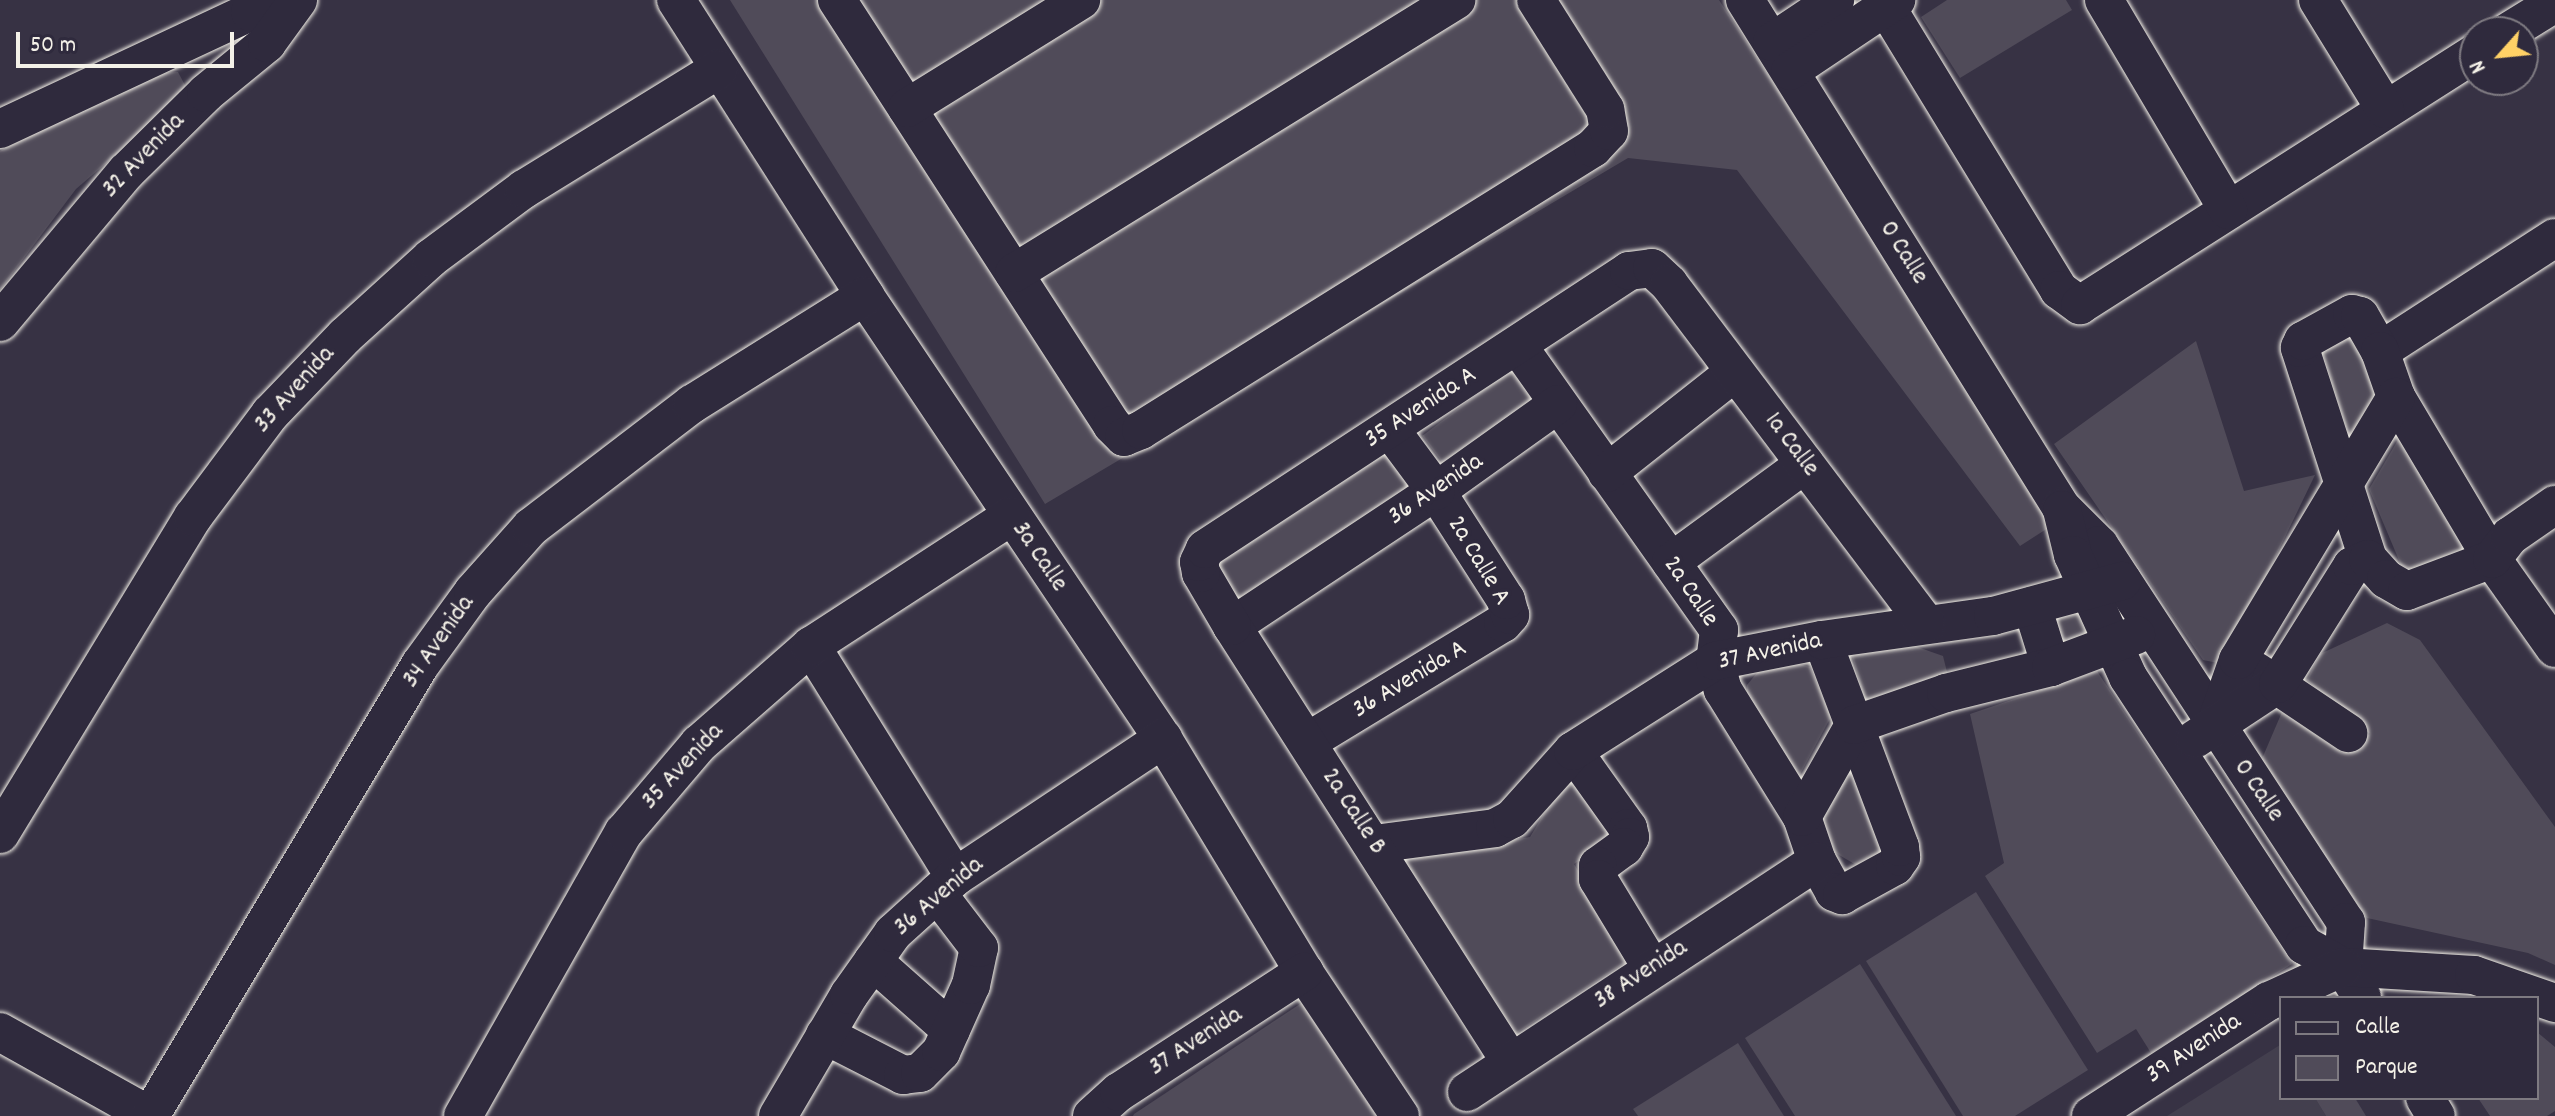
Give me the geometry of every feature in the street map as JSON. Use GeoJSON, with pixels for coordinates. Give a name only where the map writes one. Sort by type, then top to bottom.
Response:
{"type":"FeatureCollection","features":[{"type":"Feature","properties":{"kind":"street"},"geometry":{"type":"LineString","coordinates":[[0,129],[250,12],[297,0]]}},
{"type":"Feature","properties":{"kind":"street","name":"32 Avenida"},"geometry":{"type":"LineString","coordinates":[[0,322],[126,172],[206,93],[267,43],[297,0]]}},
{"type":"Feature","properties":{"kind":"street","name":"3a Calle"},"geometry":{"type":"LineString","coordinates":[[676,0],[865,296],[1163,739],[1304,972],[1400,1116]]}},
{"type":"Feature","properties":{"kind":"street"},"geometry":{"type":"LineString","coordinates":[[837,0],[1112,425],[1124,437],[1141,430],[1593,148],[1609,131],[1605,109],[1536,0]]}},
{"type":"Feature","properties":{"kind":"street"},"geometry":{"type":"LineString","coordinates":[[907,108],[1081,0]]}},
{"type":"Feature","properties":{"kind":"street"},"geometry":{"type":"LineString","coordinates":[[1014,273],[1456,0]]}},
{"type":"Feature","properties":{"kind":"street","name":"0 Calle"},"geometry":{"type":"LineString","coordinates":[[1745,0],[2061,507],[2099,545],[2112,645],[2128,677],[2304,945],[2353,982],[2474,975],[2535,996]]}},
{"type":"Feature","properties":{"kind":"street"},"geometry":{"type":"LineString","coordinates":[[1781,57],[1835,0]]}},
{"type":"Feature","properties":{"kind":"street"},"geometry":{"type":"LineString","coordinates":[[2104,0],[2228,210]]}},
{"type":"Feature","properties":{"kind":"street"},"geometry":{"type":"LineString","coordinates":[[2318,0],[2385,109]]}},
{"type":"Feature","properties":{"kind":"street"},"geometry":{"type":"LineString","coordinates":[[1781,57],[1888,2],[2059,290],[2080,305],[2459,63]]}},
{"type":"Feature","properties":{"kind":"street"},"geometry":{"type":"LineString","coordinates":[[2534,16],[2555,3]]}},
{"type":"Feature","properties":{"kind":"street"},"geometry":{"type":"LineString","coordinates":[[179,45],[206,93]]}},
{"type":"Feature","properties":{"kind":"street","name":"33 Avenida"},"geometry":{"type":"LineString","coordinates":[[0,834],[193,517],[270,414],[345,336],[431,258],[524,189],[719,69]]}},
{"type":"Feature","properties":{"kind":"street"},"geometry":{"type":"LineString","coordinates":[[2380,351],[2554,242]]}},
{"type":"Feature","properties":{"kind":"street","name":"35 Avenida A"},"geometry":{"type":"LineString","coordinates":[[1199,562],[1205,549],[1629,271],[1652,268]]}},
{"type":"Feature","properties":{"kind":"street","name":"1a Calle"},"geometry":{"type":"LineString","coordinates":[[1652,268],[1669,284],[1926,624]]}},
{"type":"Feature","properties":{"kind":"street","name":"34 Avenida"},"geometry":{"type":"LineString","coordinates":[[150,1116],[420,665],[473,592],[531,527],[692,404],[865,296]]}},
{"type":"Feature","properties":{"kind":"street"},"geometry":{"type":"LineString","coordinates":[[2555,505],[2510,536],[2492,559],[2407,591],[2386,579],[2368,559],[2345,479],[2300,348],[2303,341],[2352,314],[2360,316],[2380,351],[2396,397],[2492,559],[2555,648]]}},
{"type":"Feature","properties":{"kind":"street","name":"2a Calle"},"geometry":{"type":"LineString","coordinates":[[1518,346],[1719,630],[1715,661],[1723,690],[1802,817],[1817,861],[1834,892],[1842,895],[1895,866],[1901,857],[1854,725]]}},
{"type":"Feature","properties":{"kind":"street"},"geometry":{"type":"LineString","coordinates":[[1607,473],[1735,372]]}},
{"type":"Feature","properties":{"kind":"street"},"geometry":{"type":"LineString","coordinates":[[2215,726],[2238,660],[2396,397]]}},
{"type":"Feature","properties":{"kind":"street","name":"36 Avenida"},"geometry":{"type":"LineString","coordinates":[[1232,626],[1436,491],[1558,404]]}},
{"type":"Feature","properties":{"kind":"street","name":"2a Calle A"},"geometry":{"type":"LineString","coordinates":[[1390,429],[1436,491],[1506,600],[1510,615]]}},
{"type":"Feature","properties":{"kind":"street"},"geometry":{"type":"LineString","coordinates":[[1671,562],[1805,464]]}},
{"type":"Feature","properties":{"kind":"street","name":"35 Avenida"},"geometry":{"type":"LineString","coordinates":[[463,1116],[624,832],[699,744],[811,646],[1011,516]]}},
{"type":"Feature","properties":{"kind":"street"},"geometry":{"type":"LineString","coordinates":[[2176,752],[2278,684],[2352,566],[2368,559]]}},
{"type":"Feature","properties":{"kind":"street","name":"2a Calle B"},"geometry":{"type":"LineString","coordinates":[[1199,562],[1201,573],[1232,626],[1510,1061]]}},
{"type":"Feature","properties":{"kind":"street","name":"0 Calle"},"geometry":{"type":"LineString","coordinates":[[2105,586],[2152,628],[2346,922],[2353,982]]}},
{"type":"Feature","properties":{"kind":"street","name":"37 Avenida"},"geometry":{"type":"LineString","coordinates":[[1374,844],[1504,823],[1512,819],[1573,751],[1715,661],[1822,640],[1993,616],[2105,586]]}},
{"type":"Feature","properties":{"kind":"street"},"geometry":{"type":"LineString","coordinates":[[2273,604],[2314,625]]}},
{"type":"Feature","properties":{"kind":"street"},"geometry":{"type":"LineString","coordinates":[[2032,606],[2051,667]]}},
{"type":"Feature","properties":{"kind":"street","name":"36 Avenida A"},"geometry":{"type":"LineString","coordinates":[[1307,742],[1503,623],[1510,615]]}},
{"type":"Feature","properties":{"kind":"street"},"geometry":{"type":"LineString","coordinates":[[1802,817],[1854,725],[1946,693],[2051,667],[2152,628]]}},
{"type":"Feature","properties":{"kind":"street"},"geometry":{"type":"LineString","coordinates":[[1822,640],[1854,725]]}},
{"type":"Feature","properties":{"kind":"street"},"geometry":{"type":"LineString","coordinates":[[811,646],[979,948],[971,985],[941,1052],[920,1073],[903,1075],[825,1035]]}},
{"type":"Feature","properties":{"kind":"street"},"geometry":{"type":"LineString","coordinates":[[2238,660],[2348,733]]}},
{"type":"Feature","properties":{"kind":"street","name":"36 Avenida"},"geometry":{"type":"LineString","coordinates":[[778,1116],[825,1035],[893,933],[946,885],[1163,739]]}},
{"type":"Feature","properties":{"kind":"street"},"geometry":{"type":"LineString","coordinates":[[1573,751],[1628,828],[1630,837],[1624,847],[1598,866],[1598,879],[1652,968]]}},
{"type":"Feature","properties":{"kind":"street","name":"38 Avenida"},"geometry":{"type":"LineString","coordinates":[[1467,1092],[1817,861]]}},
{"type":"Feature","properties":{"kind":"street"},"geometry":{"type":"LineString","coordinates":[[873,961],[951,1030]]}},
{"type":"Feature","properties":{"kind":"street","name":"37 Avenida"},"geometry":{"type":"LineString","coordinates":[[1092,1116],[1119,1092],[1304,972]]}},
{"type":"Feature","properties":{"kind":"street","name":"39 Avenida"},"geometry":{"type":"LineString","coordinates":[[2291,996],[2353,982]]}},
{"type":"Feature","properties":{"kind":"street","name":"39 Avenida"},"geometry":{"type":"LineString","coordinates":[[2091,1116],[2269,1001],[2279,999]]}},
{"type":"Feature","properties":{"kind":"street"},"geometry":{"type":"LineString","coordinates":[[0,1032],[150,1116]]}},
{"type":"Feature","properties":{"kind":"shaded area"},"geometry":{"type":"Polygon","coordinates":[[[2279,1046],[2279,1100],[2316,1100],[2326,1116],[2167,1116],[2279,1046]]]}},
{"type":"Feature","properties":{"kind":"green space"},"geometry":{"type":"Polygon","coordinates":[[[730,0],[1719,0],[2059,521],[2020,546],[1737,170],[1628,158],[1045,504],[730,0]]]}},
{"type":"Feature","properties":{"kind":"green space"},"geometry":{"type":"Polygon","coordinates":[[[1947,0],[2066,0],[2072,10],[1960,78],[1921,17],[1947,0]]]}},
{"type":"Feature","properties":{"kind":"green space"},"geometry":{"type":"Polygon","coordinates":[[[178,72],[187,89],[169,109],[76,189],[0,290],[0,151],[159,73],[178,72]]]}},
{"type":"Feature","properties":{"kind":"green space"},"geometry":{"type":"Polygon","coordinates":[[[2347,329],[2385,397],[2354,451],[2320,344],[2347,329]]]}},
{"type":"Feature","properties":{"kind":"green space"},"geometry":{"type":"Polygon","coordinates":[[[2196,341],[2244,491],[2315,475],[2231,649],[2218,663],[2203,660],[2054,444],[2196,341]]]}},
{"type":"Feature","properties":{"kind":"green space"},"geometry":{"type":"Polygon","coordinates":[[[1519,363],[1547,400],[1450,473],[1422,436],[1519,363]]]}},
{"type":"Feature","properties":{"kind":"green space"},"geometry":{"type":"Polygon","coordinates":[[[2405,428],[2476,547],[2427,575],[2401,565],[2369,489],[2405,428]]]}},
{"type":"Feature","properties":{"kind":"green space"},"geometry":{"type":"Polygon","coordinates":[[[1391,439],[1422,485],[1240,607],[1209,561],[1391,439]]]}},
{"type":"Feature","properties":{"kind":"green space"},"geometry":{"type":"Polygon","coordinates":[[[2087,610],[2094,634],[2061,643],[2054,619],[2087,610]]]}},
{"type":"Feature","properties":{"kind":"green space"},"geometry":{"type":"Polygon","coordinates":[[[2387,623],[2420,640],[2555,827],[2555,965],[2528,953],[2367,918],[2261,761],[2282,712],[2342,753],[2370,734],[2307,680],[2320,654],[2387,623]]]}},
{"type":"Feature","properties":{"kind":"green space"},"geometry":{"type":"Polygon","coordinates":[[[1895,639],[1943,656],[1948,676],[1865,700],[1851,652],[1895,639]]]}},
{"type":"Feature","properties":{"kind":"green space"},"geometry":{"type":"Polygon","coordinates":[[[1792,662],[1810,667],[1831,717],[1798,778],[1747,697],[1747,685],[1761,668],[1792,662]]]}},
{"type":"Feature","properties":{"kind":"green space"},"geometry":{"type":"Polygon","coordinates":[[[2097,671],[2292,964],[2151,1053],[2136,1029],[2097,1053],[1985,876],[2004,863],[1970,714],[2097,671]]]}},
{"type":"Feature","properties":{"kind":"green space"},"geometry":{"type":"Polygon","coordinates":[[[1846,758],[1887,850],[1868,872],[1829,849],[1818,815],[1846,758]]]}},
{"type":"Feature","properties":{"kind":"green space"},"geometry":{"type":"Polygon","coordinates":[[[1571,769],[1614,837],[1574,864],[1632,958],[1512,1036],[1402,858],[1530,837],[1571,769]]]}},
{"type":"Feature","properties":{"kind":"green space"},"geometry":{"type":"Polygon","coordinates":[[[1976,892],[2088,1070],[2015,1116],[1963,1116],[1866,961],[1976,892]]]}},
{"type":"Feature","properties":{"kind":"green space"},"geometry":{"type":"Polygon","coordinates":[[[1860,964],[1956,1116],[1795,1116],[1745,1038],[1860,964]]]}},
{"type":"Feature","properties":{"kind":"green space"},"geometry":{"type":"Polygon","coordinates":[[[1303,1002],[1376,1116],[1133,1116],[1134,1114],[1303,1002]]]}},
{"type":"Feature","properties":{"kind":"green space"},"geometry":{"type":"Polygon","coordinates":[[[2539,1034],[2555,1047],[2555,1111],[2547,1116],[2490,1116],[2479,1100],[2539,1100],[2539,1034]]]}},
{"type":"Feature","properties":{"kind":"green space"},"geometry":{"type":"Polygon","coordinates":[[[1738,1043],[1784,1116],[1638,1116],[1633,1109],[1738,1043]]]}},
{"type":"Feature","properties":{"kind":"green space"},"geometry":{"type":"Polygon","coordinates":[[[2316,1100],[2356,1100],[2366,1116],[2326,1116],[2316,1100]]]}}]}
